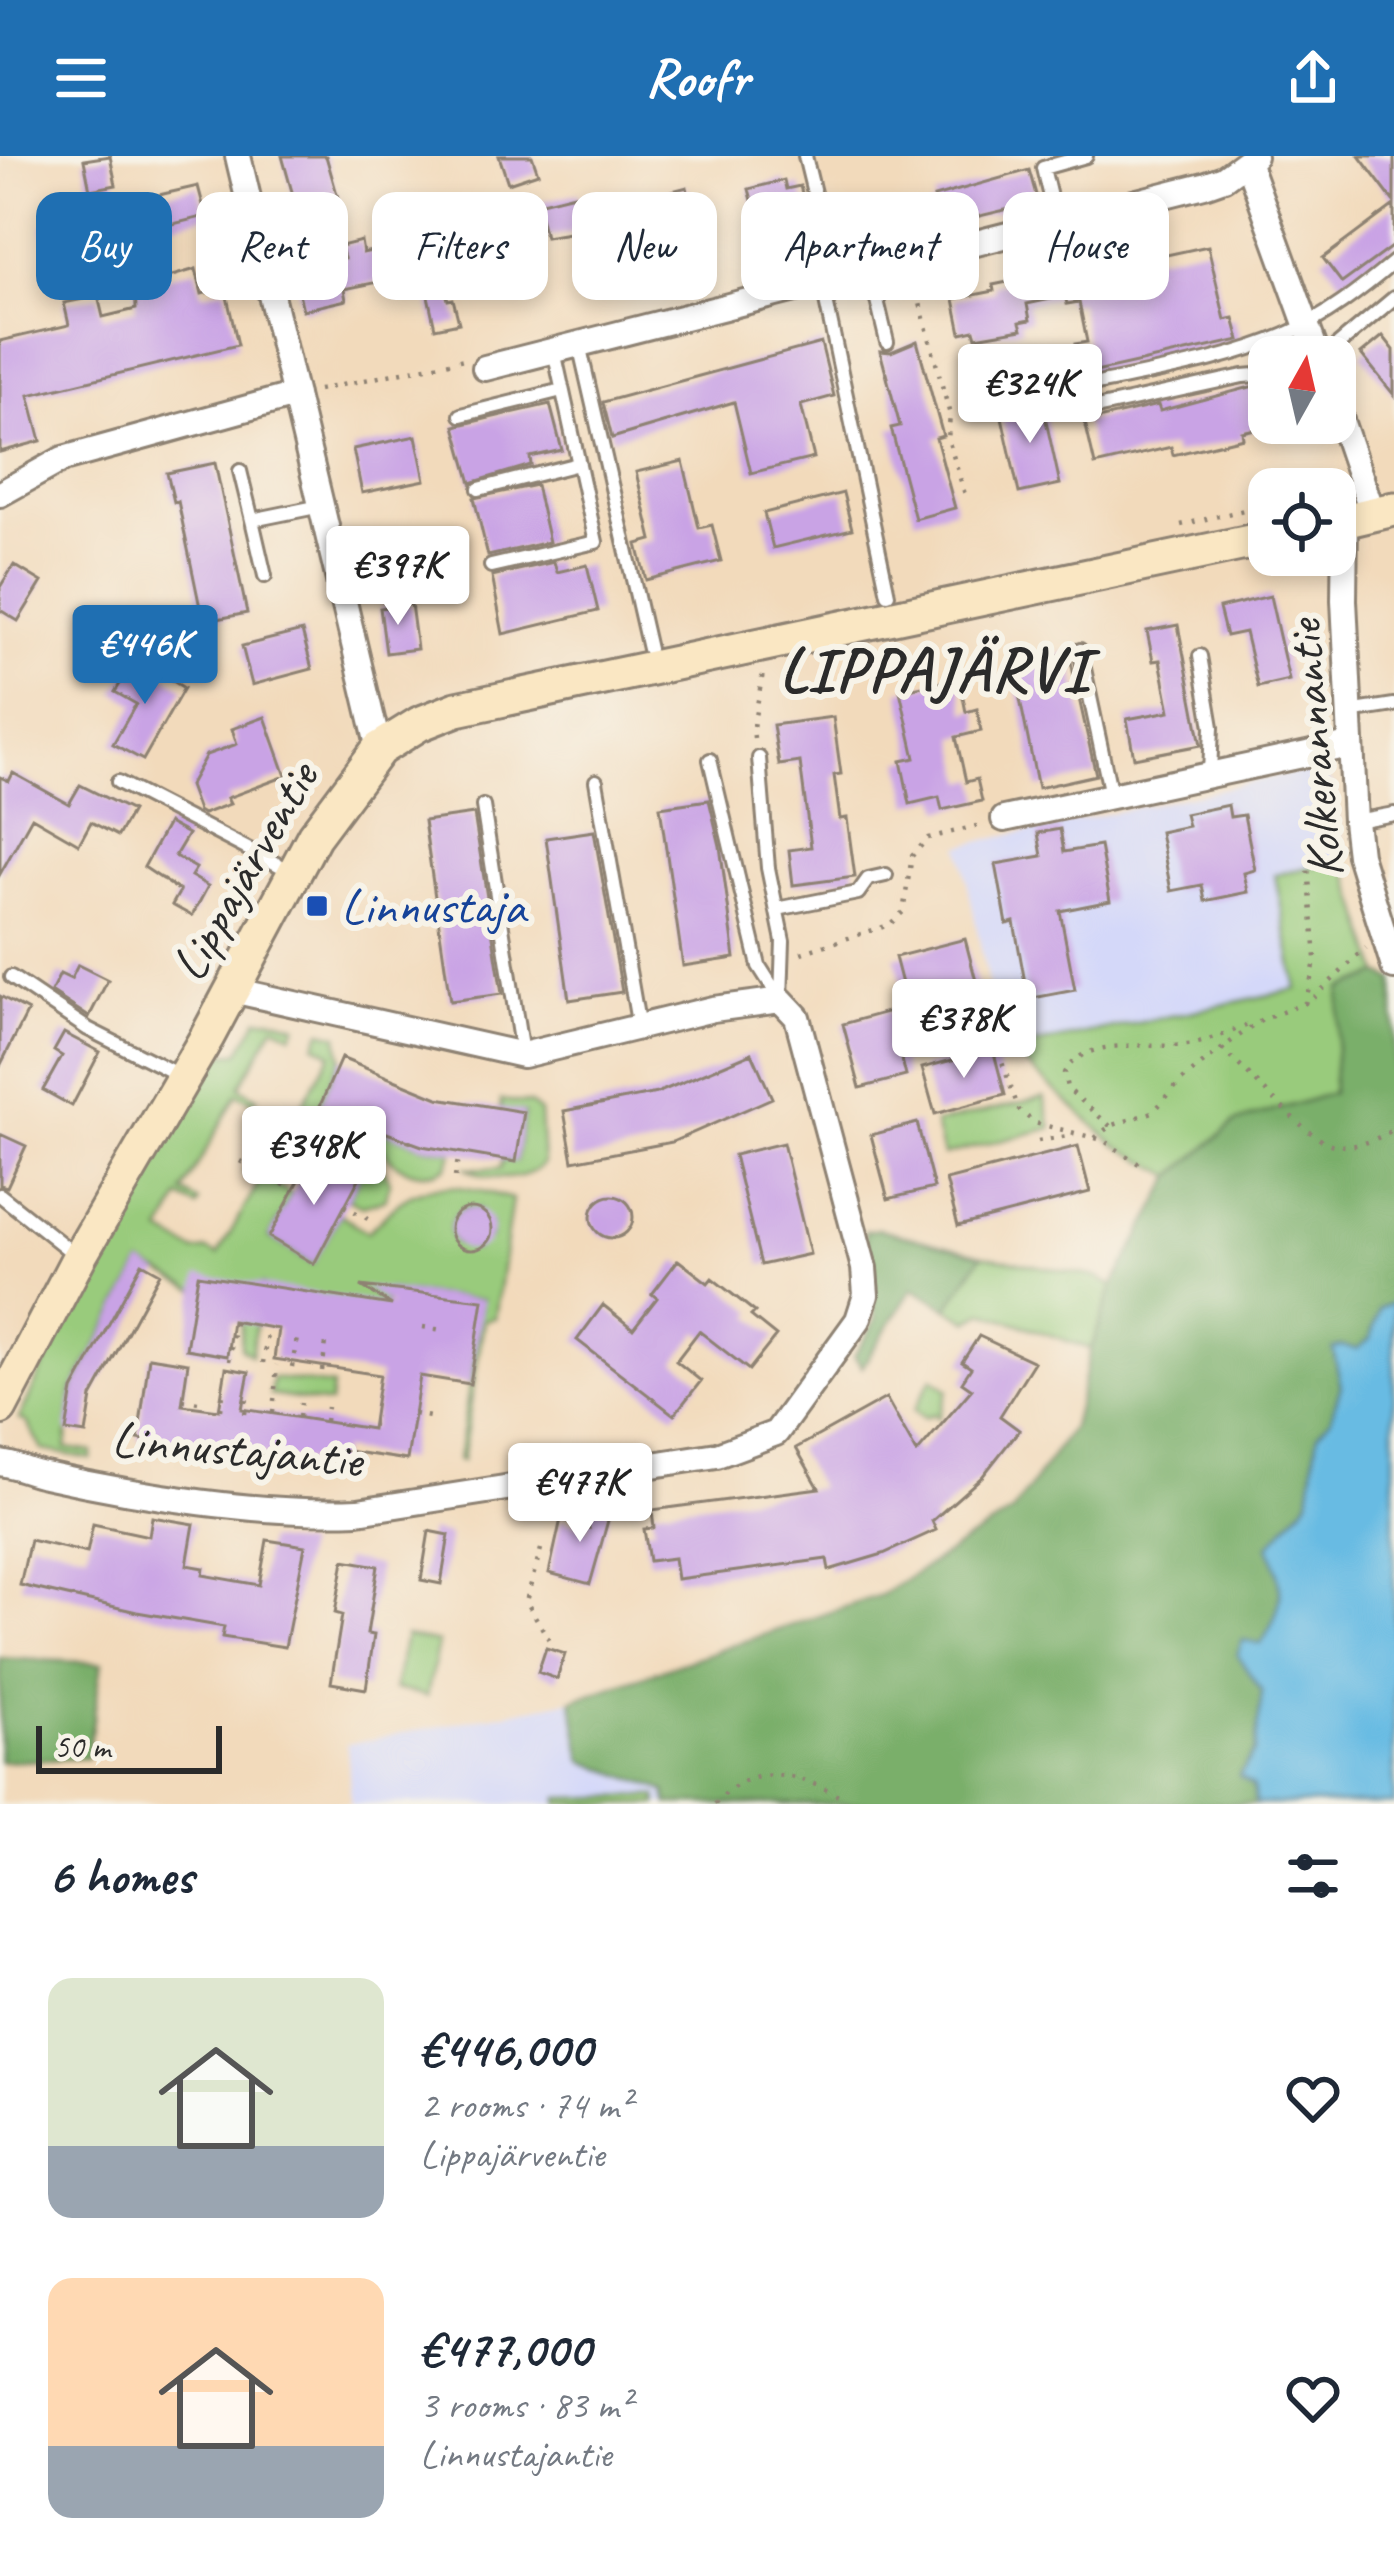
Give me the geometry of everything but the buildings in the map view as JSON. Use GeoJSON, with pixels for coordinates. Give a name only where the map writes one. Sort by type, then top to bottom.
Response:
{"type":"FeatureCollection","features":[{"type":"Feature","properties":{"kind":"main road","name":"Lippajärventie"},"geometry":{"type":"LineString","coordinates":[[0,1408],[314,836],[379,749],[418,724],[498,699],[1248,542]]}},
{"type":"Feature","properties":{"kind":"street"},"geometry":{"type":"LineString","coordinates":[[238,156],[379,749]]}},
{"type":"Feature","properties":{"kind":"street"},"geometry":{"type":"LineString","coordinates":[[1169,194],[1224,178],[1251,159],[1310,336]]}},
{"type":"Feature","properties":{"kind":"street"},"geometry":{"type":"LineString","coordinates":[[485,368],[750,300]]}},
{"type":"Feature","properties":{"kind":"street"},"geometry":{"type":"LineString","coordinates":[[0,494],[63,459],[295,395]]}},
{"type":"Feature","properties":{"kind":"street","name":"Kolkerannantie"},"geometry":{"type":"LineString","coordinates":[[1345,444],[1362,517],[1348,712],[1355,821],[1359,855],[1394,967]]}},
{"type":"Feature","properties":{"kind":"street"},"geometry":{"type":"LineString","coordinates":[[1004,819],[1349,746]]}},
{"type":"Feature","properties":{"kind":"street"},"geometry":{"type":"LineString","coordinates":[[232,990],[523,1055],[733,1006],[781,1000]]}},
{"type":"Feature","properties":{"kind":"street","name":"Linnustajantie"},"geometry":{"type":"LineString","coordinates":[[0,1462],[41,1474],[183,1497],[326,1512],[717,1456],[776,1433],[844,1343],[866,1295],[864,1268],[797,1017],[781,1000]]}},
{"type":"Feature","properties":{"kind":"lane"},"geometry":{"type":"LineString","coordinates":[[805,156],[812,192]]}},
{"type":"Feature","properties":{"kind":"lane"},"geometry":{"type":"LineString","coordinates":[[1049,192],[1043,168],[1087,156]]}},
{"type":"Feature","properties":{"kind":"lane"},"geometry":{"type":"LineString","coordinates":[[1076,388],[1246,349],[1306,325],[1356,294],[1394,262]]}},
{"type":"Feature","properties":{"kind":"lane"},"geometry":{"type":"LineString","coordinates":[[1349,336],[1394,298]]}},
{"type":"Feature","properties":{"kind":"lane"},"geometry":{"type":"LineString","coordinates":[[832,300],[888,593]]}},
{"type":"Feature","properties":{"kind":"lane"},"geometry":{"type":"LineString","coordinates":[[877,300],[886,342]]}},
{"type":"Feature","properties":{"kind":"lane"},"geometry":{"type":"LineString","coordinates":[[491,566],[596,542],[562,390],[566,347]]}},
{"type":"Feature","properties":{"kind":"lane"},"geometry":{"type":"LineString","coordinates":[[566,347],[649,650]]}},
{"type":"Feature","properties":{"kind":"lane"},"geometry":{"type":"LineString","coordinates":[[1096,408],[1248,376]]}},
{"type":"Feature","properties":{"kind":"lane"},"geometry":{"type":"LineString","coordinates":[[461,415],[562,390]]}},
{"type":"Feature","properties":{"kind":"lane"},"geometry":{"type":"LineString","coordinates":[[479,489],[578,464]]}},
{"type":"Feature","properties":{"kind":"lane"},"geometry":{"type":"LineString","coordinates":[[240,471],[265,575]]}},
{"type":"Feature","properties":{"kind":"lane"},"geometry":{"type":"LineString","coordinates":[[252,520],[321,506]]}},
{"type":"Feature","properties":{"kind":"lane"},"geometry":{"type":"LineString","coordinates":[[1081,650],[1112,795]]}},
{"type":"Feature","properties":{"kind":"lane"},"geometry":{"type":"LineString","coordinates":[[1199,656],[1212,727],[1210,773]]}},
{"type":"Feature","properties":{"kind":"lane"},"geometry":{"type":"LineString","coordinates":[[1348,712],[1394,705]]}},
{"type":"Feature","properties":{"kind":"lane"},"geometry":{"type":"LineString","coordinates":[[759,758],[768,868],[784,948],[781,1000]]}},
{"type":"Feature","properties":{"kind":"lane"},"geometry":{"type":"LineString","coordinates":[[710,760],[759,966],[781,1000]]}},
{"type":"Feature","properties":{"kind":"lane"},"geometry":{"type":"LineString","coordinates":[[596,781],[639,1029]]}},
{"type":"Feature","properties":{"kind":"lane"},"geometry":{"type":"LineString","coordinates":[[118,782],[295,873]]}},
{"type":"Feature","properties":{"kind":"lane"},"geometry":{"type":"LineString","coordinates":[[484,806],[523,1055]]}},
{"type":"Feature","properties":{"kind":"lane"},"geometry":{"type":"LineString","coordinates":[[1355,821],[1394,814]]}},
{"type":"Feature","properties":{"kind":"lane"},"geometry":{"type":"LineString","coordinates":[[777,909],[858,893],[868,879],[886,875]]}},
{"type":"Feature","properties":{"kind":"lane"},"geometry":{"type":"LineString","coordinates":[[11,977],[88,1029],[182,1076]]}},
{"type":"Feature","properties":{"kind":"lane"},"geometry":{"type":"LineString","coordinates":[[0,1196],[79,1258]]}},
{"type":"Feature","properties":{"kind":"path"},"geometry":{"type":"LineString","coordinates":[[919,300],[950,415],[948,440],[968,501]]}},
{"type":"Feature","properties":{"kind":"path"},"geometry":{"type":"LineString","coordinates":[[295,395],[460,358],[485,368]]}},
{"type":"Feature","properties":{"kind":"path"},"geometry":{"type":"LineString","coordinates":[[1179,525],[1248,509]]}},
{"type":"Feature","properties":{"kind":"path"},"geometry":{"type":"LineString","coordinates":[[759,758],[752,727],[764,667]]}},
{"type":"Feature","properties":{"kind":"path"},"geometry":{"type":"LineString","coordinates":[[1305,1004],[1316,958],[1308,868]]}},
{"type":"Feature","properties":{"kind":"path"},"geometry":{"type":"LineString","coordinates":[[1110,1126],[1066,1088],[1064,1073],[1071,1060],[1088,1050],[1193,1044],[1305,1004],[1375,939]]}},
{"type":"Feature","properties":{"kind":"path"},"geometry":{"type":"LineString","coordinates":[[1095,1138],[1110,1126],[1153,1112],[1180,1082],[1262,1020]]}},
{"type":"Feature","properties":{"kind":"path"},"geometry":{"type":"LineString","coordinates":[[979,1043],[997,1048],[1019,1110],[1035,1124],[1095,1138],[1142,1166]]}},
{"type":"Feature","properties":{"kind":"path"},"geometry":{"type":"LineString","coordinates":[[1222,1049],[1324,1143],[1348,1146],[1394,1130]]}},
{"type":"Feature","properties":{"kind":"path"},"geometry":{"type":"LineString","coordinates":[[364,1143],[371,1126]]}},
{"type":"Feature","properties":{"kind":"path"},"geometry":{"type":"LineString","coordinates":[[1038,1142],[1078,1134]]}},
{"type":"Feature","properties":{"kind":"path"},"geometry":{"type":"LineString","coordinates":[[455,1177],[459,1153]]}},
{"type":"Feature","properties":{"kind":"path"},"geometry":{"type":"LineString","coordinates":[[240,1161],[294,1190]]}},
{"type":"Feature","properties":{"kind":"path"},"geometry":{"type":"LineString","coordinates":[[344,1206],[368,1219]]}},
{"type":"Feature","properties":{"kind":"path"},"geometry":{"type":"LineString","coordinates":[[230,1361],[232,1319]]}},
{"type":"Feature","properties":{"kind":"path"},"geometry":{"type":"LineString","coordinates":[[262,1363],[268,1327]]}},
{"type":"Feature","properties":{"kind":"path"},"geometry":{"type":"LineString","coordinates":[[423,1327],[442,1330]]}},
{"type":"Feature","properties":{"kind":"path"},"geometry":{"type":"LineString","coordinates":[[292,1367],[298,1332]]}},
{"type":"Feature","properties":{"kind":"path"},"geometry":{"type":"LineString","coordinates":[[322,1371],[327,1336]]}},
{"type":"Feature","properties":{"kind":"path"},"geometry":{"type":"LineString","coordinates":[[273,1413],[277,1365]]}},
{"type":"Feature","properties":{"kind":"path"},"geometry":{"type":"LineString","coordinates":[[221,1410],[223,1394]]}},
{"type":"Feature","properties":{"kind":"path"},"geometry":{"type":"LineString","coordinates":[[244,1414],[247,1398]]}},
{"type":"Feature","properties":{"kind":"path"},"geometry":{"type":"LineString","coordinates":[[183,1400],[199,1402]]}},
{"type":"Feature","properties":{"kind":"path"},"geometry":{"type":"LineString","coordinates":[[299,1417],[301,1403]]}},
{"type":"Feature","properties":{"kind":"path"},"geometry":{"type":"LineString","coordinates":[[325,1421],[327,1407]]}},
{"type":"Feature","properties":{"kind":"path"},"geometry":{"type":"LineString","coordinates":[[414,1414],[430,1417]]}},
{"type":"Feature","properties":{"kind":"path"},"geometry":{"type":"LineString","coordinates":[[541,1549],[526,1601],[551,1642]]}},
{"type":"Feature","properties":{"kind":"path"},"geometry":{"type":"LineString","coordinates":[[715,1804],[740,1782],[766,1775],[816,1784],[847,1804]]}},
{"type":"Feature","properties":{"kind":"shaded area"},"geometry":{"type":"Polygon","coordinates":[[[1316,768],[1335,787],[1344,859],[1275,876],[1298,989],[1010,1050],[994,1012],[960,846],[1316,768]]]}},
{"type":"Feature","properties":{"kind":"shaded area"},"geometry":{"type":"Polygon","coordinates":[[[572,1700],[583,1761],[666,1791],[668,1804],[351,1804],[347,1744],[572,1700]]]}},
{"type":"Feature","properties":{"kind":"green space"},"geometry":{"type":"Polygon","coordinates":[[[1344,859],[1380,974],[1341,989],[1332,1093],[1234,1123],[1173,1176],[1116,1145],[1010,1050],[1297,989],[1275,875],[1344,859]]]}},
{"type":"Feature","properties":{"kind":"green space"},"geometry":{"type":"Polygon","coordinates":[[[1380,974],[1394,980],[1394,1302],[1379,1309],[1370,1339],[1357,1350],[1334,1349],[1341,1386],[1331,1418],[1318,1433],[1309,1499],[1269,1546],[1281,1574],[1279,1616],[1261,1645],[1262,1692],[1255,1751],[1239,1775],[1253,1786],[1256,1804],[668,1804],[666,1791],[583,1761],[572,1700],[881,1595],[1013,1512],[1072,1427],[1113,1286],[1173,1176],[1234,1123],[1332,1093],[1341,989],[1380,974]]]}},
{"type":"Feature","properties":{"kind":"green space"},"geometry":{"type":"Polygon","coordinates":[[[984,996],[991,1023],[915,1043],[908,1016],[984,996]]]}},
{"type":"Feature","properties":{"kind":"green space"},"geometry":{"type":"Polygon","coordinates":[[[258,1019],[297,1025],[292,1034],[274,1026],[240,1087],[257,1098],[254,1103],[237,1094],[183,1192],[199,1202],[197,1207],[180,1198],[162,1233],[196,1252],[218,1255],[259,1182],[244,1172],[246,1168],[292,1194],[269,1237],[313,1264],[340,1214],[367,1232],[402,1200],[429,1188],[457,1187],[512,1199],[495,1318],[484,1320],[462,1461],[458,1460],[482,1300],[387,1290],[377,1356],[262,1285],[251,1355],[241,1348],[241,1312],[142,1264],[72,1390],[66,1448],[92,1452],[91,1459],[42,1450],[27,1422],[19,1419],[103,1239],[220,1054],[239,1053],[258,1019]],[[465,1208],[453,1219],[450,1228],[455,1243],[474,1250],[490,1238],[491,1224],[479,1209],[465,1208]]]}},
{"type":"Feature","properties":{"kind":"green space"},"geometry":{"type":"Polygon","coordinates":[[[321,1031],[338,1035],[341,1058],[319,1108],[365,1124],[361,1134],[295,1118],[331,1053],[315,1044],[321,1031]]]}},
{"type":"Feature","properties":{"kind":"green space"},"geometry":{"type":"Polygon","coordinates":[[[1044,1097],[1052,1128],[943,1155],[935,1124],[1044,1097]]]}},
{"type":"Feature","properties":{"kind":"green space"},"geometry":{"type":"Polygon","coordinates":[[[501,1100],[530,1104],[540,1112],[543,1164],[517,1177],[495,1178],[467,1168],[500,1169],[503,1160],[516,1161],[524,1113],[500,1109],[501,1100]]]}},
{"type":"Feature","properties":{"kind":"green space"},"geometry":{"type":"Polygon","coordinates":[[[289,1128],[305,1136],[280,1177],[266,1169],[289,1128]]]}},
{"type":"Feature","properties":{"kind":"green space"},"geometry":{"type":"Polygon","coordinates":[[[378,1129],[422,1146],[453,1151],[447,1166],[425,1173],[402,1167],[385,1152],[378,1129]]]}},
{"type":"Feature","properties":{"kind":"green space"},"geometry":{"type":"Polygon","coordinates":[[[327,1136],[357,1146],[379,1164],[390,1182],[385,1199],[362,1206],[348,1199],[359,1178],[314,1153],[308,1162],[304,1157],[309,1145],[327,1136]]]}},
{"type":"Feature","properties":{"kind":"green space"},"geometry":{"type":"Polygon","coordinates":[[[879,1229],[982,1255],[948,1308],[913,1288],[862,1367],[854,1356],[876,1320],[865,1231],[879,1229]]]}},
{"type":"Feature","properties":{"kind":"green space"},"geometry":{"type":"Polygon","coordinates":[[[982,1255],[1096,1277],[1113,1286],[1091,1349],[984,1312],[969,1321],[948,1308],[982,1255]]]}},
{"type":"Feature","properties":{"kind":"green space"},"geometry":{"type":"Polygon","coordinates":[[[273,1378],[332,1386],[330,1404],[270,1395],[273,1378]]]}},
{"type":"Feature","properties":{"kind":"green space"},"geometry":{"type":"Polygon","coordinates":[[[932,1378],[948,1390],[938,1418],[934,1414],[924,1418],[914,1410],[932,1378]]]}},
{"type":"Feature","properties":{"kind":"green space"},"geometry":{"type":"Polygon","coordinates":[[[405,1636],[438,1643],[427,1696],[394,1689],[405,1636]]]}},
{"type":"Feature","properties":{"kind":"green space"},"geometry":{"type":"Polygon","coordinates":[[[0,1658],[102,1663],[87,1758],[0,1762],[0,1658]]]}},
{"type":"Feature","properties":{"kind":"green space"},"geometry":{"type":"Polygon","coordinates":[[[657,1796],[658,1804],[559,1804],[559,1798],[657,1796]]]}},
{"type":"Feature","properties":{"kind":"water"},"geometry":{"type":"Polygon","coordinates":[[[1394,1302],[1394,1804],[1256,1804],[1253,1786],[1239,1776],[1255,1751],[1262,1692],[1237,1655],[1243,1640],[1261,1644],[1278,1608],[1280,1585],[1269,1546],[1309,1499],[1318,1433],[1331,1418],[1341,1386],[1333,1349],[1357,1349],[1370,1339],[1379,1309],[1394,1302]]]}},
{"type":"Feature","properties":{"kind":"place","name":"Linnustaja"},"geometry":{"type":"Point","coordinates":[317,906]}},
{"type":"Feature","properties":{"kind":"district","name":"LIPPAJÄRVI"},"geometry":{"type":"Point","coordinates":[935,669]}}]}
